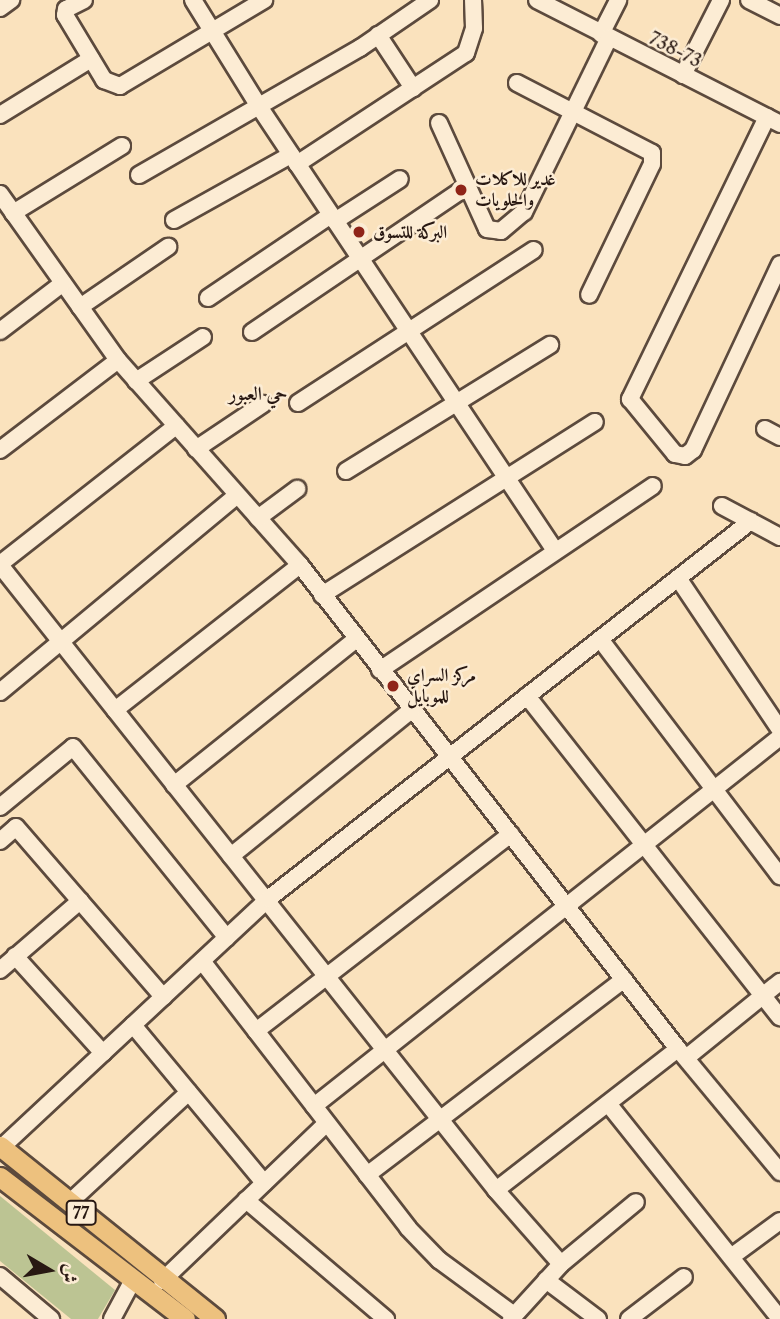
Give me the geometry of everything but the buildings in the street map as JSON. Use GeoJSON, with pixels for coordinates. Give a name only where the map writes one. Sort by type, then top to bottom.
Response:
{"type":"FeatureCollection","features":[{"type":"Feature","properties":{"kind":"main road","name":"77"},"geometry":{"type":"LineString","coordinates":[[1,1147],[69,1203],[157,1287],[185,1319]]}},
{"type":"Feature","properties":{"kind":"main road","name":"77"},"geometry":{"type":"LineString","coordinates":[[0,1177],[133,1280],[157,1287],[215,1319]]}},
{"type":"Feature","properties":{"kind":"street"},"geometry":{"type":"LineString","coordinates":[[0,8],[11,0]]}},
{"type":"Feature","properties":{"kind":"street"},"geometry":{"type":"LineString","coordinates":[[84,0],[66,9],[65,15],[110,86],[120,86],[211,29],[264,0]]}},
{"type":"Feature","properties":{"kind":"street"},"geometry":{"type":"LineString","coordinates":[[193,0],[294,160],[554,549]]}},
{"type":"Feature","properties":{"kind":"street"},"geometry":{"type":"LineString","coordinates":[[139,175],[260,108],[430,0]]}},
{"type":"Feature","properties":{"kind":"street"},"geometry":{"type":"LineString","coordinates":[[174,220],[294,160],[466,53],[474,28],[473,0]]}},
{"type":"Feature","properties":{"kind":"street","name":"738-73"},"geometry":{"type":"LineString","coordinates":[[537,0],[555,5],[605,36],[773,121]]}},
{"type":"Feature","properties":{"kind":"street"},"geometry":{"type":"LineString","coordinates":[[439,123],[486,229],[501,231],[524,212],[575,110],[618,0]]}},
{"type":"Feature","properties":{"kind":"street"},"geometry":{"type":"LineString","coordinates":[[683,75],[721,0]]}},
{"type":"Feature","properties":{"kind":"street"},"geometry":{"type":"LineString","coordinates":[[749,0],[780,16]]}},
{"type":"Feature","properties":{"kind":"street"},"geometry":{"type":"LineString","coordinates":[[378,35],[413,88]]}},
{"type":"Feature","properties":{"kind":"street"},"geometry":{"type":"LineString","coordinates":[[0,115],[91,58]]}},
{"type":"Feature","properties":{"kind":"street"},"geometry":{"type":"LineString","coordinates":[[517,83],[575,110],[652,153],[652,164],[589,295]]}},
{"type":"Feature","properties":{"kind":"street"},"geometry":{"type":"LineString","coordinates":[[773,121],[630,399],[675,454],[685,456],[693,450],[780,264]]}},
{"type":"Feature","properties":{"kind":"street"},"geometry":{"type":"LineString","coordinates":[[13,213],[122,146]]}},
{"type":"Feature","properties":{"kind":"street"},"geometry":{"type":"LineString","coordinates":[[208,298],[333,218],[400,179]]}},
{"type":"Feature","properties":{"kind":"street"},"geometry":{"type":"LineString","coordinates":[[252,332],[468,186]]}},
{"type":"Feature","properties":{"kind":"street"},"geometry":{"type":"LineString","coordinates":[[0,194],[118,360],[300,565],[355,640],[568,906],[682,1054],[780,1172]]}},
{"type":"Feature","properties":{"kind":"street"},"geometry":{"type":"LineString","coordinates":[[80,307],[168,247]]}},
{"type":"Feature","properties":{"kind":"street"},"geometry":{"type":"LineString","coordinates":[[298,403],[410,333],[534,250]]}},
{"type":"Feature","properties":{"kind":"street"},"geometry":{"type":"LineString","coordinates":[[0,331],[63,283]]}},
{"type":"Feature","properties":{"kind":"street"},"geometry":{"type":"LineString","coordinates":[[136,381],[202,337]]}},
{"type":"Feature","properties":{"kind":"street"},"geometry":{"type":"LineString","coordinates":[[346,471],[550,345]]}},
{"type":"Feature","properties":{"kind":"street"},"geometry":{"type":"LineString","coordinates":[[0,450],[118,360]]}},
{"type":"Feature","properties":{"kind":"street"},"geometry":{"type":"LineString","coordinates":[[196,449],[263,404]]}},
{"type":"Feature","properties":{"kind":"street"},"geometry":{"type":"LineString","coordinates":[[322,595],[595,422]]}},
{"type":"Feature","properties":{"kind":"street"},"geometry":{"type":"LineString","coordinates":[[176,426],[0,565],[268,899],[496,1190],[561,1264]]}},
{"type":"Feature","properties":{"kind":"street"},"geometry":{"type":"LineString","coordinates":[[765,429],[780,437]]}},
{"type":"Feature","properties":{"kind":"street"},"geometry":{"type":"LineString","coordinates":[[380,670],[554,549],[653,486]]}},
{"type":"Feature","properties":{"kind":"street"},"geometry":{"type":"LineString","coordinates":[[258,518],[297,489]]}},
{"type":"Feature","properties":{"kind":"street"},"geometry":{"type":"LineString","coordinates":[[0,692],[237,495]]}},
{"type":"Feature","properties":{"kind":"street"},"geometry":{"type":"LineString","coordinates":[[722,506],[780,537]]}},
{"type":"Feature","properties":{"kind":"street"},"geometry":{"type":"LineString","coordinates":[[1,1147],[268,899],[751,521]]}},
{"type":"Feature","properties":{"kind":"street"},"geometry":{"type":"LineString","coordinates":[[115,710],[300,565]]}},
{"type":"Feature","properties":{"kind":"street"},"geometry":{"type":"LineString","coordinates":[[678,578],[780,730]]}},
{"type":"Feature","properties":{"kind":"street"},"geometry":{"type":"LineString","coordinates":[[600,639],[712,792],[780,876]]}},
{"type":"Feature","properties":{"kind":"street"},"geometry":{"type":"LineString","coordinates":[[174,785],[355,640]]}},
{"type":"Feature","properties":{"kind":"street"},"geometry":{"type":"LineString","coordinates":[[527,696],[780,1017]]}},
{"type":"Feature","properties":{"kind":"street"},"geometry":{"type":"LineString","coordinates":[[231,856],[411,710]]}},
{"type":"Feature","properties":{"kind":"street"},"geometry":{"type":"LineString","coordinates":[[314,1106],[780,737]]}},
{"type":"Feature","properties":{"kind":"street"},"geometry":{"type":"LineString","coordinates":[[0,807],[72,747],[227,937]]}},
{"type":"Feature","properties":{"kind":"street"},"geometry":{"type":"LineString","coordinates":[[0,841],[16,827],[163,997]]}},
{"type":"Feature","properties":{"kind":"street"},"geometry":{"type":"LineString","coordinates":[[256,1031],[510,834]]}},
{"type":"Feature","properties":{"kind":"street"},"geometry":{"type":"LineString","coordinates":[[0,970],[80,901]]}},
{"type":"Feature","properties":{"kind":"street"},"geometry":{"type":"LineString","coordinates":[[15,956],[103,1053]]}},
{"type":"Feature","properties":{"kind":"street"},"geometry":{"type":"LineString","coordinates":[[202,961],[367,1175],[439,1260],[513,1317],[561,1264],[636,1202]]}},
{"type":"Feature","properties":{"kind":"street"},"geometry":{"type":"LineString","coordinates":[[367,1175],[624,979]]}},
{"type":"Feature","properties":{"kind":"street"},"geometry":{"type":"LineString","coordinates":[[496,1190],[780,982]]}},
{"type":"Feature","properties":{"kind":"street"},"geometry":{"type":"LineString","coordinates":[[133,1024],[264,1183]]}},
{"type":"Feature","properties":{"kind":"street"},"geometry":{"type":"LineString","coordinates":[[69,1203],[189,1091]]}},
{"type":"Feature","properties":{"kind":"street"},"geometry":{"type":"LineString","coordinates":[[610,1106],[780,1319]]}},
{"type":"Feature","properties":{"kind":"street"},"geometry":{"type":"LineString","coordinates":[[157,1287],[327,1122]]}},
{"type":"Feature","properties":{"kind":"street"},"geometry":{"type":"LineString","coordinates":[[246,1200],[386,1319]]}},
{"type":"Feature","properties":{"kind":"street"},"geometry":{"type":"LineString","coordinates":[[731,1257],[780,1221]]}},
{"type":"Feature","properties":{"kind":"street"},"geometry":{"type":"LineString","coordinates":[[629,1319],[684,1277]]}},
{"type":"Feature","properties":{"kind":"street"},"geometry":{"type":"LineString","coordinates":[[1,1280],[51,1319]]}},
{"type":"Feature","properties":{"kind":"street"},"geometry":{"type":"LineString","coordinates":[[112,1319],[133,1280]]}},
{"type":"Feature","properties":{"kind":"street"},"geometry":{"type":"LineString","coordinates":[[546,1280],[598,1319]]}},
{"type":"Feature","properties":{"kind":"green space"},"geometry":{"type":"Polygon","coordinates":[[[0,1196],[115,1290],[98,1319],[71,1319],[0,1261],[0,1196]]]}},
{"type":"Feature","properties":{"kind":"place","name":"غدير للاكلات والحلويات"},"geometry":{"type":"Point","coordinates":[461,190]}},
{"type":"Feature","properties":{"kind":"place","name":"البركة للتسوق"},"geometry":{"type":"Point","coordinates":[359,232]}},
{"type":"Feature","properties":{"kind":"place","name":"مركز السراي للموبايل"},"geometry":{"type":"Point","coordinates":[393,686]}},
{"type":"Feature","properties":{"kind":"district","name":"حي العبور"},"geometry":{"type":"Point","coordinates":[258,394]}}]}
